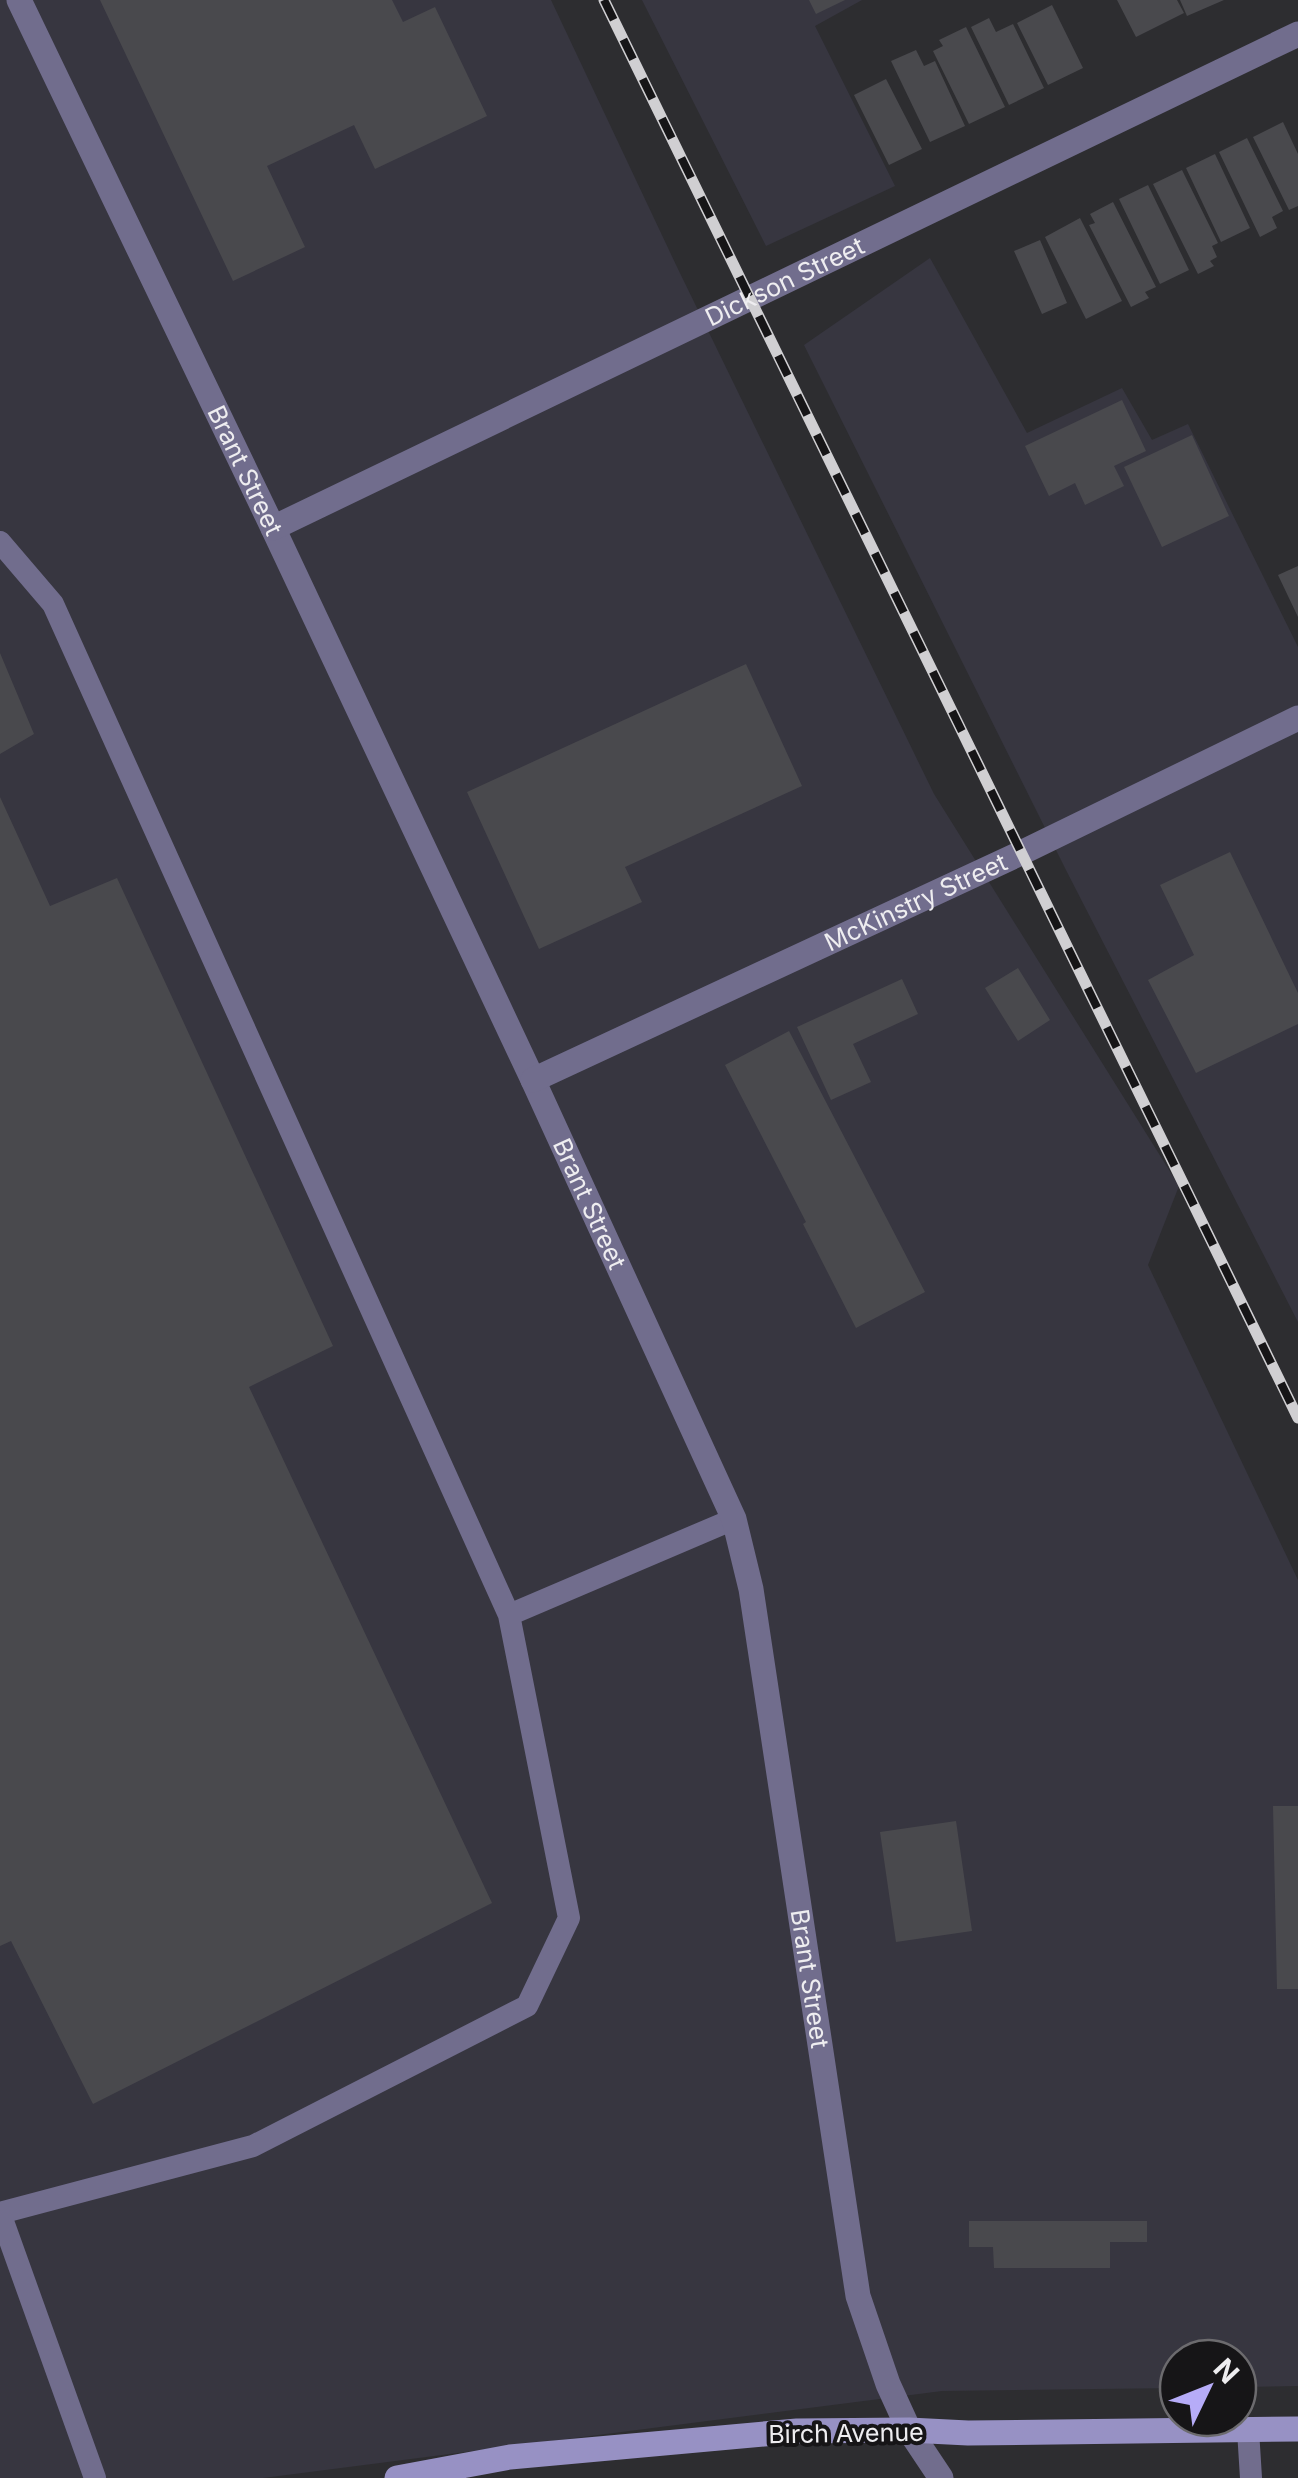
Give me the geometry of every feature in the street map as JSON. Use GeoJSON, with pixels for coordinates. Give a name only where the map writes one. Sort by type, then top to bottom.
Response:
{"type":"FeatureCollection","features":[{"type":"Feature","properties":{"kind":"main road","name":"Birch Avenue"},"geometry":{"type":"LineString","coordinates":[[398,2478],[510,2457],[797,2430],[1158,2431]]}},
{"type":"Feature","properties":{"kind":"main road","name":"Birch Avenue"},"geometry":{"type":"LineString","coordinates":[[1258,2430],[1298,2430]]}},
{"type":"Feature","properties":{"kind":"street","name":"Brant Street"},"geometry":{"type":"LineString","coordinates":[[19,0],[533,1080],[734,1519],[751,1589],[858,2296],[888,2384],[909,2430],[941,2478]]}},
{"type":"Feature","properties":{"kind":"street","name":"Dickson Street"},"geometry":{"type":"LineString","coordinates":[[273,528],[1298,34]]}},
{"type":"Feature","properties":{"kind":"street","name":"McKinstry Street"},"geometry":{"type":"LineString","coordinates":[[533,1080],[1003,861],[1298,718]]}},
{"type":"Feature","properties":{"kind":"lane"},"geometry":{"type":"LineString","coordinates":[[0,542],[54,604],[509,1615],[568,1918],[527,2006],[253,2146],[0,2213],[95,2478]]}},
{"type":"Feature","properties":{"kind":"lane"},"geometry":{"type":"LineString","coordinates":[[509,1615],[734,1519]]}},
{"type":"Feature","properties":{"kind":"lane"},"geometry":{"type":"LineString","coordinates":[[1249,2438],[1252,2478]]}},
{"type":"Feature","properties":{"kind":"shaded area"},"geometry":{"type":"Polygon","coordinates":[[[0,0],[551,0],[934,794],[1179,1186],[1148,1265],[1298,1580],[1298,2386],[1258,2387],[1258,2338],[1158,2338],[1158,2388],[942,2391],[263,2478],[0,2478],[0,0]]]}},
{"type":"Feature","properties":{"kind":"shaded area"},"geometry":{"type":"Polygon","coordinates":[[[642,0],[862,0],[815,26],[895,186],[766,246],[642,0]]]}},
{"type":"Feature","properties":{"kind":"shaded area"},"geometry":{"type":"Polygon","coordinates":[[[930,258],[1027,433],[1122,388],[1152,440],[1188,424],[1298,647],[1298,1322],[1067,872],[804,345],[930,258]]]}},
{"type":"Feature","properties":{"kind":"building"},"geometry":{"type":"Polygon","coordinates":[[[100,0],[392,0],[403,22],[435,7],[487,116],[375,169],[354,125],[267,166],[305,247],[233,281],[100,0]]]}},
{"type":"Feature","properties":{"kind":"building"},"geometry":{"type":"Polygon","coordinates":[[[809,0],[845,0],[816,14],[809,0]]]}},
{"type":"Feature","properties":{"kind":"building"},"geometry":{"type":"Polygon","coordinates":[[[1117,0],[1177,0],[1184,13],[1136,37],[1117,0]]]}},
{"type":"Feature","properties":{"kind":"building"},"geometry":{"type":"Polygon","coordinates":[[[1180,0],[1224,0],[1187,16],[1180,0]]]}},
{"type":"Feature","properties":{"kind":"building"},"geometry":{"type":"Polygon","coordinates":[[[1052,5],[1083,68],[1048,85],[1017,23],[1052,5]]]}},
{"type":"Feature","properties":{"kind":"building"},"geometry":{"type":"Polygon","coordinates":[[[989,18],[996,32],[1013,24],[1044,88],[1009,105],[971,27],[989,18]]]}},
{"type":"Feature","properties":{"kind":"building"},"geometry":{"type":"Polygon","coordinates":[[[966,27],[1005,107],[969,124],[933,51],[943,46],[939,40],[966,27]]]}},
{"type":"Feature","properties":{"kind":"building"},"geometry":{"type":"Polygon","coordinates":[[[916,50],[924,66],[935,61],[965,126],[930,142],[891,61],[916,50]]]}},
{"type":"Feature","properties":{"kind":"building"},"geometry":{"type":"Polygon","coordinates":[[[886,79],[922,149],[889,165],[854,95],[886,79]]]}},
{"type":"Feature","properties":{"kind":"building"},"geometry":{"type":"Polygon","coordinates":[[[1283,122],[1298,154],[1298,206],[1289,210],[1253,137],[1283,122]]]}},
{"type":"Feature","properties":{"kind":"building"},"geometry":{"type":"Polygon","coordinates":[[[1247,138],[1283,211],[1272,217],[1277,228],[1260,237],[1219,152],[1247,138]]]}},
{"type":"Feature","properties":{"kind":"building"},"geometry":{"type":"Polygon","coordinates":[[[1215,154],[1250,228],[1221,242],[1186,168],[1215,154]]]}},
{"type":"Feature","properties":{"kind":"building"},"geometry":{"type":"Polygon","coordinates":[[[1182,170],[1218,243],[1212,246],[1217,257],[1210,261],[1214,266],[1198,274],[1153,184],[1182,170]]]}},
{"type":"Feature","properties":{"kind":"building"},"geometry":{"type":"Polygon","coordinates":[[[1148,185],[1189,270],[1160,284],[1119,199],[1148,185]]]}},
{"type":"Feature","properties":{"kind":"building"},"geometry":{"type":"Polygon","coordinates":[[[1113,202],[1156,287],[1145,292],[1149,298],[1131,307],[1089,225],[1095,223],[1090,214],[1113,202]]]}},
{"type":"Feature","properties":{"kind":"building"},"geometry":{"type":"Polygon","coordinates":[[[1080,218],[1122,301],[1086,319],[1045,237],[1080,218]]]}},
{"type":"Feature","properties":{"kind":"building"},"geometry":{"type":"Polygon","coordinates":[[[1040,240],[1067,303],[1042,314],[1014,251],[1040,240]]]}},
{"type":"Feature","properties":{"kind":"building"},"geometry":{"type":"Polygon","coordinates":[[[1122,400],[1146,451],[1114,466],[1124,486],[1085,505],[1075,483],[1049,496],[1025,446],[1122,400]]]}},
{"type":"Feature","properties":{"kind":"building"},"geometry":{"type":"Polygon","coordinates":[[[1192,435],[1229,516],[1162,547],[1124,467],[1192,435]]]}},
{"type":"Feature","properties":{"kind":"building"},"geometry":{"type":"Polygon","coordinates":[[[1298,566],[1298,617],[1278,575],[1298,566]]]}},
{"type":"Feature","properties":{"kind":"building"},"geometry":{"type":"Polygon","coordinates":[[[0,653],[34,734],[0,754],[0,653]]]}},
{"type":"Feature","properties":{"kind":"building"},"geometry":{"type":"Polygon","coordinates":[[[746,664],[802,786],[625,867],[642,902],[539,949],[467,792],[746,664]]]}},
{"type":"Feature","properties":{"kind":"building"},"geometry":{"type":"Polygon","coordinates":[[[0,797],[50,906],[117,878],[333,1346],[249,1387],[492,1903],[93,2104],[11,1941],[0,1946],[0,797]]]}},
{"type":"Feature","properties":{"kind":"building"},"geometry":{"type":"Polygon","coordinates":[[[1230,852],[1298,993],[1298,1024],[1196,1073],[1148,980],[1194,955],[1160,885],[1230,852]]]}},
{"type":"Feature","properties":{"kind":"building"},"geometry":{"type":"Polygon","coordinates":[[[1018,968],[1050,1020],[1018,1041],[985,988],[1018,968]]]}},
{"type":"Feature","properties":{"kind":"building"},"geometry":{"type":"Polygon","coordinates":[[[902,979],[918,1014],[853,1044],[871,1082],[831,1100],[797,1027],[902,979]]]}},
{"type":"Feature","properties":{"kind":"building"},"geometry":{"type":"Polygon","coordinates":[[[789,1031],[925,1292],[856,1328],[725,1065],[789,1031]]]}},
{"type":"Feature","properties":{"kind":"building"},"geometry":{"type":"Polygon","coordinates":[[[1273,1806],[1298,1806],[1298,1989],[1277,1989],[1273,1806]]]}},
{"type":"Feature","properties":{"kind":"building"},"geometry":{"type":"Polygon","coordinates":[[[956,1821],[972,1931],[896,1942],[880,1832],[956,1821]]]}},
{"type":"Feature","properties":{"kind":"building"},"geometry":{"type":"Polygon","coordinates":[[[969,2221],[1147,2221],[1147,2242],[1110,2242],[1110,2268],[994,2268],[993,2247],[969,2247],[969,2221]]]}},
{"type":"Feature","properties":{"kind":"railway"},"geometry":{"type":"LineString","coordinates":[[604,0],[1298,1418]]}}]}
